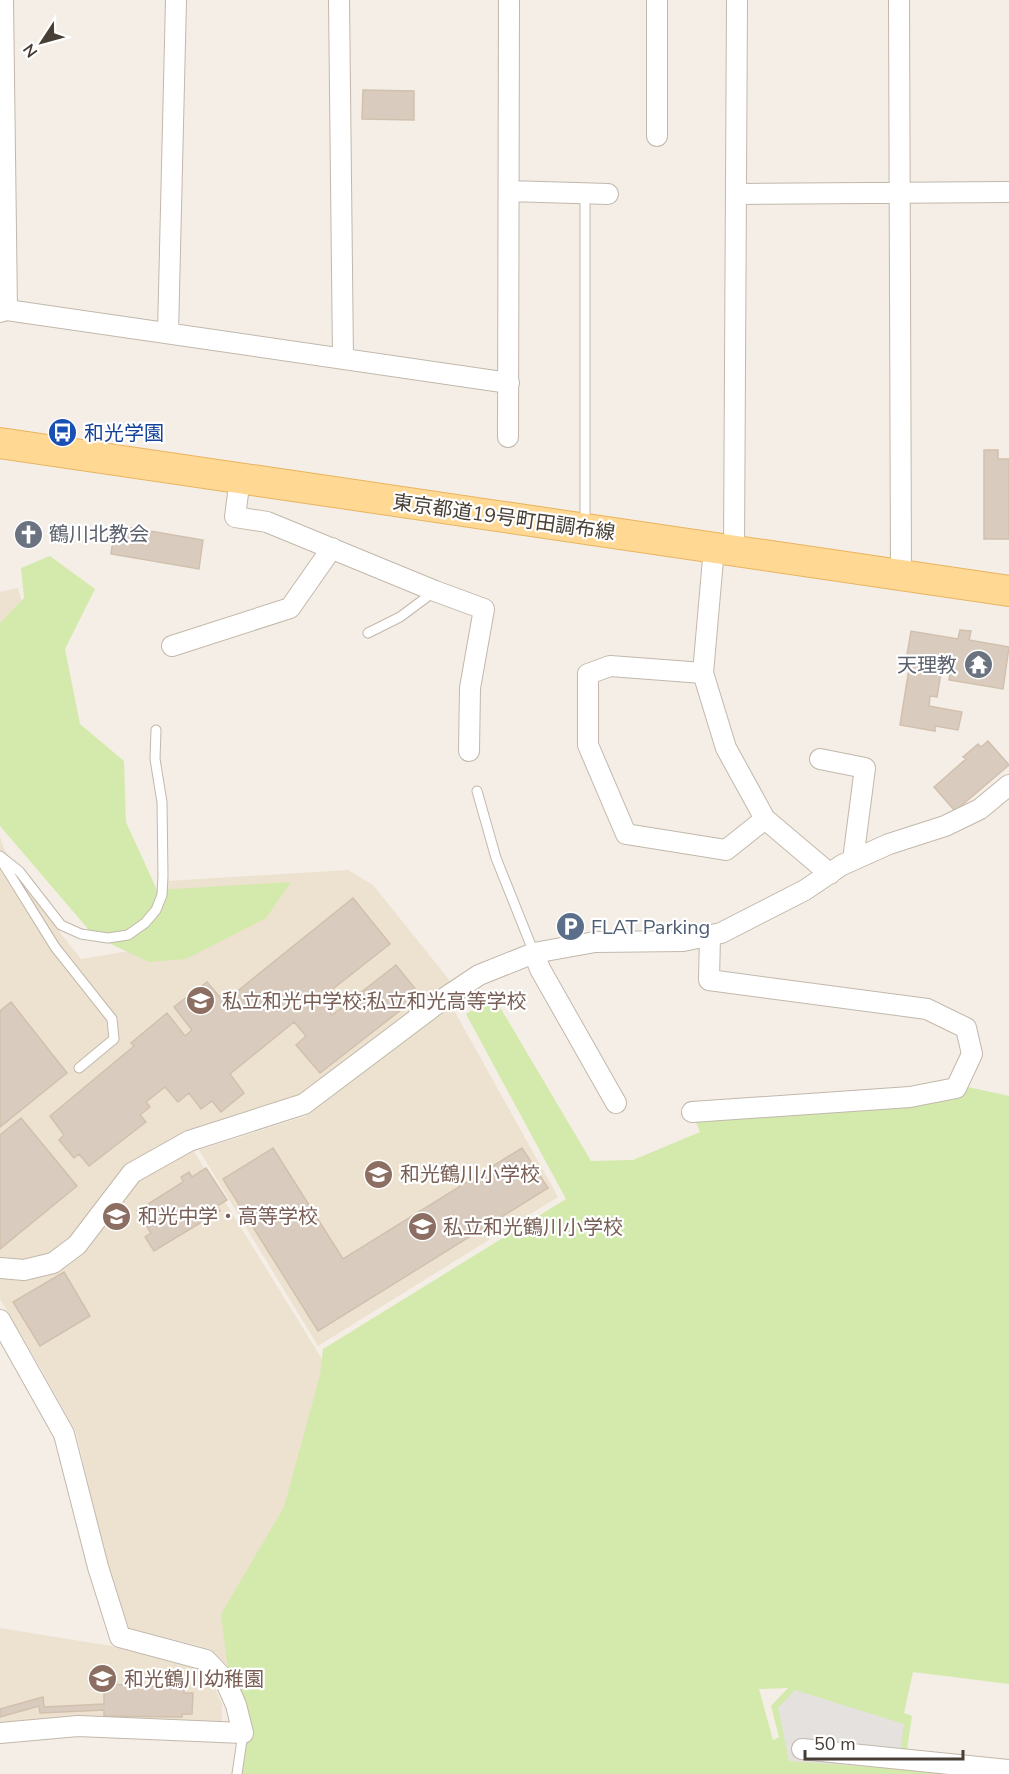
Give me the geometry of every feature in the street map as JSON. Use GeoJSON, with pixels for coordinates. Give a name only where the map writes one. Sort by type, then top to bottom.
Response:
{"type":"FeatureCollection","features":[{"type":"Feature","properties":{"kind":"main road","name":"東京都道19号町田調布線"},"geometry":{"type":"LineString","coordinates":[[0,443],[1009,591]]}},
{"type":"Feature","properties":{"kind":"street"},"geometry":{"type":"LineString","coordinates":[[3,0],[4,311],[509,383]]}},
{"type":"Feature","properties":{"kind":"street"},"geometry":{"type":"LineString","coordinates":[[168,333],[176,0]]}},
{"type":"Feature","properties":{"kind":"street"},"geometry":{"type":"LineString","coordinates":[[339,0],[343,359]]}},
{"type":"Feature","properties":{"kind":"street"},"geometry":{"type":"LineString","coordinates":[[508,437],[509,0]]}},
{"type":"Feature","properties":{"kind":"street"},"geometry":{"type":"LineString","coordinates":[[657,0],[657,136]]}},
{"type":"Feature","properties":{"kind":"street"},"geometry":{"type":"LineString","coordinates":[[738,0],[736,194],[724,549],[703,673],[726,748],[765,819],[830,873]]}},
{"type":"Feature","properties":{"kind":"street"},"geometry":{"type":"LineString","coordinates":[[899,0],[901,575]]}},
{"type":"Feature","properties":{"kind":"street"},"geometry":{"type":"LineString","coordinates":[[509,191],[608,194]]}},
{"type":"Feature","properties":{"kind":"street"},"geometry":{"type":"LineString","coordinates":[[736,194],[1009,192]]}},
{"type":"Feature","properties":{"kind":"street"},"geometry":{"type":"LineString","coordinates":[[240,478],[236,517],[267,522],[484,609],[470,688],[469,751]]}},
{"type":"Feature","properties":{"kind":"street"},"geometry":{"type":"LineString","coordinates":[[172,646],[290,608],[332,548]]}},
{"type":"Feature","properties":{"kind":"street"},"geometry":{"type":"LineString","coordinates":[[703,673],[610,666],[588,674],[588,745],[609,795],[626,834],[726,850],[765,819]]}},
{"type":"Feature","properties":{"kind":"street"},"geometry":{"type":"LineString","coordinates":[[820,759],[866,768],[853,860]]}},
{"type":"Feature","properties":{"kind":"street"},"geometry":{"type":"LineString","coordinates":[[0,1268],[24,1270],[53,1263],[77,1245],[132,1173],[189,1141],[304,1104],[436,1004],[479,975],[534,953],[595,942],[683,941],[721,933],[805,890],[853,860],[889,844],[945,826],[980,809],[1009,785]]}},
{"type":"Feature","properties":{"kind":"street"},"geometry":{"type":"LineString","coordinates":[[692,1112],[910,1097],[956,1088],[972,1054],[966,1028],[927,1009],[709,981],[710,935]]}},
{"type":"Feature","properties":{"kind":"street"},"geometry":{"type":"LineString","coordinates":[[534,953],[540,969],[616,1103]]}},
{"type":"Feature","properties":{"kind":"street"},"geometry":{"type":"LineString","coordinates":[[0,1320],[64,1434],[98,1567],[120,1637],[206,1660],[225,1680],[236,1705],[243,1733],[78,1726],[0,1733]]}},
{"type":"Feature","properties":{"kind":"street"},"geometry":{"type":"LineString","coordinates":[[802,1749],[1009,1770]]}},
{"type":"Feature","properties":{"kind":"lane"},"geometry":{"type":"LineString","coordinates":[[585,193],[585,529]]}},
{"type":"Feature","properties":{"kind":"lane"},"geometry":{"type":"LineString","coordinates":[[368,633],[400,617],[435,591]]}},
{"type":"Feature","properties":{"kind":"lane"},"geometry":{"type":"LineString","coordinates":[[0,857],[19,871],[61,925],[81,934],[108,938],[128,935],[146,923],[156,910],[162,895],[163,876],[162,802],[155,759],[156,730]]}},
{"type":"Feature","properties":{"kind":"lane"},"geometry":{"type":"LineString","coordinates":[[477,790],[496,858],[534,953]]}},
{"type":"Feature","properties":{"kind":"lane"},"geometry":{"type":"LineString","coordinates":[[0,857],[55,948],[112,1019],[114,1039],[79,1068]]}},
{"type":"Feature","properties":{"kind":"lane"},"geometry":{"type":"LineString","coordinates":[[237,1774],[243,1733]]}},
{"type":"Feature","properties":{"kind":"shaded area"},"geometry":{"type":"Polygon","coordinates":[[[18,588],[30,631],[0,663],[0,592],[18,588]]]}},
{"type":"Feature","properties":{"kind":"shaded area","name":"和光中学・高等学校"},"geometry":{"type":"Polygon","coordinates":[[[0,837],[4,849],[62,935],[81,959],[160,946],[168,881],[348,870],[373,885],[451,982],[299,1095],[182,1132],[330,1372],[234,1661],[227,1666],[210,1649],[129,1628],[107,1565],[76,1432],[0,1299],[0,837]]]}},
{"type":"Feature","properties":{"kind":"shaded area","name":"和光鶴川小学校"},"geometry":{"type":"Polygon","coordinates":[[[451,1005],[558,1197],[318,1346],[199,1150],[306,1116],[451,1005]]]}},
{"type":"Feature","properties":{"kind":"shaded area","name":"和光鶴川幼稚園"},"geometry":{"type":"Polygon","coordinates":[[[0,1628],[111,1646],[196,1669],[215,1688],[222,1704],[222,1725],[0,1729],[0,1628]]]}},
{"type":"Feature","properties":{"kind":"shaded area"},"geometry":{"type":"Polygon","coordinates":[[[795,1690],[904,1724],[898,1769],[789,1761],[778,1708],[795,1690]]]}},
{"type":"Feature","properties":{"kind":"green space"},"geometry":{"type":"Polygon","coordinates":[[[50,556],[95,589],[65,649],[80,724],[124,761],[126,822],[157,890],[291,882],[266,918],[186,959],[149,962],[94,936],[0,826],[0,623],[24,598],[21,568],[50,556]]]}},
{"type":"Feature","properties":{"kind":"green space"},"geometry":{"type":"Polygon","coordinates":[[[494,997],[591,1161],[633,1160],[700,1132],[692,1112],[812,1097],[968,1087],[1009,1096],[1009,1684],[913,1672],[904,1713],[912,1716],[905,1763],[990,1774],[241,1774],[221,1614],[284,1507],[320,1375],[323,1349],[566,1199],[466,1014],[494,997]],[[788,1688],[759,1689],[773,1740],[779,1737],[771,1706],[788,1688]]]}},
{"type":"Feature","properties":{"kind":"building"},"geometry":{"type":"Polygon","coordinates":[[[363,90],[414,91],[414,120],[362,119],[363,90]]]}},
{"type":"Feature","properties":{"kind":"building"},"geometry":{"type":"Polygon","coordinates":[[[984,450],[998,450],[998,459],[1009,459],[1009,539],[984,539],[984,450]]]}},
{"type":"Feature","properties":{"kind":"building"},"geometry":{"type":"Polygon","coordinates":[[[115,525],[203,540],[199,569],[111,554],[115,525]]]}},
{"type":"Feature","properties":{"kind":"building"},"geometry":{"type":"Polygon","coordinates":[[[960,630],[971,631],[969,640],[1009,647],[1003,689],[949,680],[952,663],[943,661],[937,697],[930,696],[929,706],[962,712],[958,730],[935,726],[935,731],[900,725],[911,656],[907,655],[911,631],[958,639],[960,630]]]}},
{"type":"Feature","properties":{"kind":"building"},"geometry":{"type":"Polygon","coordinates":[[[988,741],[1009,765],[955,811],[934,787],[966,759],[963,757],[978,744],[981,747],[988,741]]]}},
{"type":"Feature","properties":{"kind":"building"},"geometry":{"type":"Polygon","coordinates":[[[353,898],[390,944],[320,999],[332,1015],[396,965],[420,995],[320,1073],[296,1045],[306,1036],[294,1022],[230,1074],[244,1093],[221,1112],[212,1101],[201,1109],[189,1093],[178,1102],[165,1087],[146,1102],[150,1107],[140,1115],[146,1122],[89,1166],[79,1154],[74,1158],[59,1140],[64,1135],[50,1116],[134,1046],[131,1043],[167,1013],[185,1036],[192,1030],[174,1007],[207,982],[224,1002],[353,898]]]}},
{"type":"Feature","properties":{"kind":"building"},"geometry":{"type":"Polygon","coordinates":[[[11,1002],[67,1073],[0,1127],[0,1011],[11,1002]]]}},
{"type":"Feature","properties":{"kind":"building"},"geometry":{"type":"Polygon","coordinates":[[[21,1118],[77,1186],[0,1249],[0,1135],[21,1118]]]}},
{"type":"Feature","properties":{"kind":"building"},"geometry":{"type":"Polygon","coordinates":[[[273,1148],[343,1259],[522,1148],[548,1188],[318,1331],[223,1179],[273,1148]]]}},
{"type":"Feature","properties":{"kind":"building"},"geometry":{"type":"Polygon","coordinates":[[[206,1168],[227,1200],[217,1206],[220,1211],[154,1251],[145,1237],[151,1233],[137,1211],[183,1182],[181,1177],[189,1172],[192,1177],[206,1168]]]}},
{"type":"Feature","properties":{"kind":"building"},"geometry":{"type":"Polygon","coordinates":[[[64,1272],[90,1316],[40,1346],[13,1302],[64,1272]]]}},
{"type":"Feature","properties":{"kind":"building"},"geometry":{"type":"Polygon","coordinates":[[[104,1684],[184,1687],[184,1693],[193,1693],[192,1714],[182,1714],[182,1717],[104,1716],[104,1710],[40,1713],[39,1706],[0,1717],[0,1709],[43,1697],[44,1707],[104,1704],[104,1684]]]}},
{"type":"Feature","properties":{"kind":"place","name":"和光学園"},"geometry":{"type":"Point","coordinates":[63,433]}},
{"type":"Feature","properties":{"kind":"place","name":"鶴川北教会"},"geometry":{"type":"Point","coordinates":[28,534]}},
{"type":"Feature","properties":{"kind":"place","name":"天理教"},"geometry":{"type":"Point","coordinates":[978,665]}},
{"type":"Feature","properties":{"kind":"place","name":"FLAT Parking"},"geometry":{"type":"Point","coordinates":[570,927]}},
{"type":"Feature","properties":{"kind":"place","name":"私立和光中学校;私立和光高等学校"},"geometry":{"type":"Point","coordinates":[201,1001]}},
{"type":"Feature","properties":{"kind":"place","name":"和光鶴川小学校"},"geometry":{"type":"Point","coordinates":[379,1174]}},
{"type":"Feature","properties":{"kind":"place","name":"和光中学・高等学校"},"geometry":{"type":"Point","coordinates":[117,1216]}},
{"type":"Feature","properties":{"kind":"place","name":"私立和光鶴川小学校"},"geometry":{"type":"Point","coordinates":[422,1227]}},
{"type":"Feature","properties":{"kind":"place","name":"和光鶴川幼稚園"},"geometry":{"type":"Point","coordinates":[103,1679]}}]}
